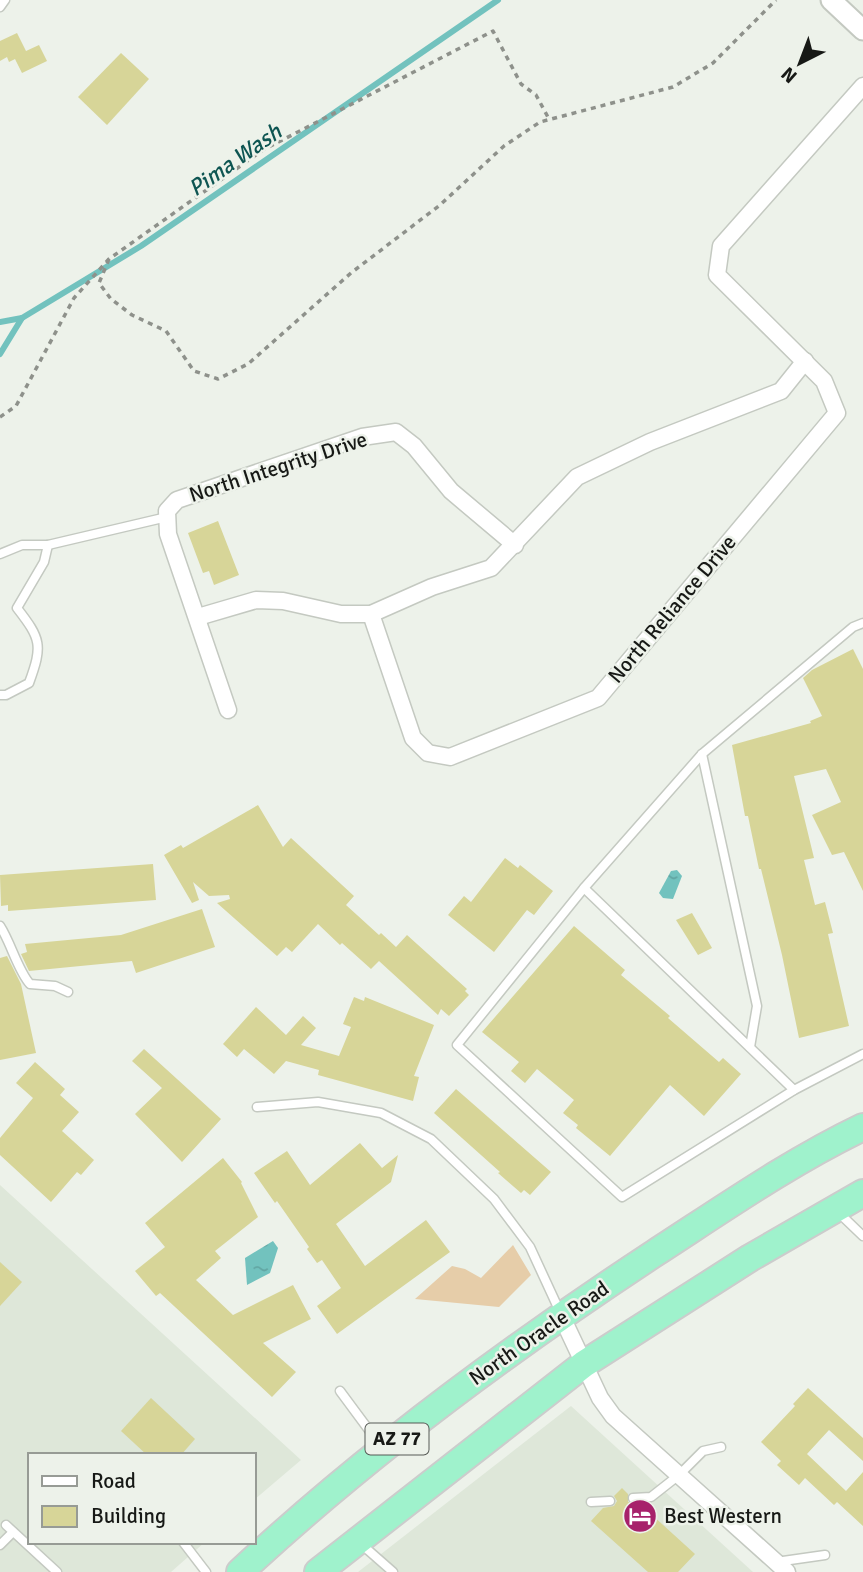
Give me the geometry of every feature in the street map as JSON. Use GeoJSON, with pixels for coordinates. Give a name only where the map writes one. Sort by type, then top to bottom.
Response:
{"type":"FeatureCollection","features":[{"type":"Feature","properties":{"kind":"highway","name":"North Oracle Road"},"geometry":{"type":"LineString","coordinates":[[240,1572],[277,1538],[472,1378],[561,1315],[822,1147],[863,1127]]}},
{"type":"Feature","properties":{"kind":"highway","name":"AZ 77"},"geometry":{"type":"LineString","coordinates":[[318,1572],[584,1364],[750,1258],[863,1193]]}},
{"type":"Feature","properties":{"kind":"street"},"geometry":{"type":"LineString","coordinates":[[831,0],[863,30]]}},
{"type":"Feature","properties":{"kind":"street"},"geometry":{"type":"LineString","coordinates":[[198,617],[256,600],[283,601],[341,614],[371,614],[432,587],[491,568],[577,477],[649,442],[781,391],[805,361],[717,275],[721,246],[863,86]]}},
{"type":"Feature","properties":{"kind":"street","name":"North Reliance Drive"},"geometry":{"type":"LineString","coordinates":[[371,614],[413,738],[428,753],[450,757],[597,698],[837,413],[824,381],[805,361]]}},
{"type":"Feature","properties":{"kind":"street","name":"North Integrity Drive"},"geometry":{"type":"LineString","coordinates":[[228,710],[168,534],[167,511],[177,500],[362,437],[396,432],[414,446],[451,491],[515,545]]}},
{"type":"Feature","properties":{"kind":"street"},"geometry":{"type":"LineString","coordinates":[[561,1315],[600,1398],[613,1416],[782,1567]]}},
{"type":"Feature","properties":{"kind":"lane"},"geometry":{"type":"LineString","coordinates":[[0,6],[5,0]]}},
{"type":"Feature","properties":{"kind":"lane"},"geometry":{"type":"LineString","coordinates":[[0,554],[22,545],[48,545],[167,517]]}},
{"type":"Feature","properties":{"kind":"lane"},"geometry":{"type":"LineString","coordinates":[[0,695],[29,683],[38,658],[36,633],[18,608],[44,562],[48,545]]}},
{"type":"Feature","properties":{"kind":"lane"},"geometry":{"type":"LineString","coordinates":[[863,623],[853,626],[702,754],[584,888],[457,1045],[622,1197],[794,1090],[863,1054]]}},
{"type":"Feature","properties":{"kind":"lane"},"geometry":{"type":"LineString","coordinates":[[702,754],[757,1006],[750,1047]]}},
{"type":"Feature","properties":{"kind":"lane"},"geometry":{"type":"LineString","coordinates":[[584,888],[794,1090]]}},
{"type":"Feature","properties":{"kind":"lane"},"geometry":{"type":"LineString","coordinates":[[0,926],[14,950],[24,977],[30,984],[55,986],[68,992]]}},
{"type":"Feature","properties":{"kind":"lane"},"geometry":{"type":"LineString","coordinates":[[257,1107],[318,1102],[381,1113],[431,1139],[494,1199],[530,1247],[561,1315]]}},
{"type":"Feature","properties":{"kind":"lane"},"geometry":{"type":"LineString","coordinates":[[835,1209],[863,1236]]}},
{"type":"Feature","properties":{"kind":"lane"},"geometry":{"type":"LineString","coordinates":[[340,1391],[384,1449]]}},
{"type":"Feature","properties":{"kind":"lane"},"geometry":{"type":"LineString","coordinates":[[633,1498],[651,1497],[704,1451],[721,1447]]}},
{"type":"Feature","properties":{"kind":"lane"},"geometry":{"type":"LineString","coordinates":[[591,1502],[610,1501]]}},
{"type":"Feature","properties":{"kind":"lane"},"geometry":{"type":"LineString","coordinates":[[0,1545],[9,1529],[57,1572]]}},
{"type":"Feature","properties":{"kind":"lane"},"geometry":{"type":"LineString","coordinates":[[358,1541],[393,1572]]}},
{"type":"Feature","properties":{"kind":"lane"},"geometry":{"type":"LineString","coordinates":[[185,1544],[206,1572]]}},
{"type":"Feature","properties":{"kind":"lane"},"geometry":{"type":"LineString","coordinates":[[782,1567],[825,1555]]}},
{"type":"Feature","properties":{"kind":"path"},"geometry":{"type":"LineString","coordinates":[[109,259],[99,283],[111,299],[132,315],[166,331],[194,371],[218,379],[248,364],[351,273],[440,205],[504,146],[540,122],[673,87],[713,63],[776,0]]}},
{"type":"Feature","properties":{"kind":"path"},"geometry":{"type":"LineString","coordinates":[[0,417],[16,405],[74,298],[109,259],[263,150],[493,31],[521,83],[536,95],[549,119]]}},
{"type":"Feature","properties":{"kind":"shaded area"},"geometry":{"type":"Polygon","coordinates":[[[0,1185],[301,1460],[256,1498],[256,1453],[28,1453],[28,1544],[203,1544],[171,1572],[0,1572],[0,1185]]]}},
{"type":"Feature","properties":{"kind":"shaded area"},"geometry":{"type":"Polygon","coordinates":[[[513,1245],[531,1275],[499,1307],[415,1299],[452,1266],[465,1269],[481,1278],[513,1245]]]}},
{"type":"Feature","properties":{"kind":"shaded area"},"geometry":{"type":"Polygon","coordinates":[[[571,1406],[753,1572],[358,1572],[571,1406]]]}},
{"type":"Feature","properties":{"kind":"water"},"geometry":{"type":"Polygon","coordinates":[[[677,870],[682,876],[673,899],[663,898],[659,893],[671,871],[677,870]]]}},
{"type":"Feature","properties":{"kind":"water"},"geometry":{"type":"Polygon","coordinates":[[[273,1241],[278,1248],[270,1273],[247,1285],[245,1258],[273,1241]]]}},
{"type":"Feature","properties":{"kind":"building"},"geometry":{"type":"Polygon","coordinates":[[[17,33],[26,51],[39,45],[47,61],[22,73],[15,59],[9,62],[7,57],[0,61],[0,41],[17,33]]]}},
{"type":"Feature","properties":{"kind":"building"},"geometry":{"type":"Polygon","coordinates":[[[121,53],[149,79],[107,125],[78,97],[121,53]]]}},
{"type":"Feature","properties":{"kind":"building"},"geometry":{"type":"Polygon","coordinates":[[[218,521],[239,575],[214,585],[209,571],[203,573],[188,533],[218,521]]]}},
{"type":"Feature","properties":{"kind":"building"},"geometry":{"type":"Polygon","coordinates":[[[853,649],[863,669],[863,891],[844,852],[832,855],[812,815],[841,802],[826,769],[794,776],[814,858],[804,860],[815,905],[825,902],[833,933],[828,934],[849,1026],[799,1038],[782,955],[748,816],[745,816],[732,745],[811,723],[810,721],[822,716],[803,678],[812,670],[853,649]]]}},
{"type":"Feature","properties":{"kind":"building"},"geometry":{"type":"Polygon","coordinates":[[[258,805],[283,847],[291,838],[354,896],[346,905],[379,935],[381,933],[396,947],[407,935],[467,989],[465,991],[469,995],[449,1016],[441,1009],[438,1015],[379,961],[371,969],[318,924],[292,952],[286,947],[277,956],[217,903],[230,899],[229,895],[209,896],[193,882],[199,900],[192,903],[164,855],[181,845],[183,848],[258,805]]]}},
{"type":"Feature","properties":{"kind":"building"},"geometry":{"type":"Polygon","coordinates":[[[505,858],[518,868],[520,865],[553,891],[534,915],[527,910],[494,952],[448,915],[464,896],[471,902],[505,858]]]}},
{"type":"Feature","properties":{"kind":"building"},"geometry":{"type":"Polygon","coordinates":[[[153,864],[156,900],[8,911],[8,905],[1,906],[0,875],[153,864]]]}},
{"type":"Feature","properties":{"kind":"building"},"geometry":{"type":"Polygon","coordinates":[[[202,909],[215,947],[136,973],[132,961],[29,971],[21,954],[27,952],[25,944],[121,935],[202,909]]]}},
{"type":"Feature","properties":{"kind":"building"},"geometry":{"type":"Polygon","coordinates":[[[692,913],[712,948],[698,955],[676,920],[692,913]]]}},
{"type":"Feature","properties":{"kind":"building"},"geometry":{"type":"Polygon","coordinates":[[[574,926],[625,970],[621,975],[670,1016],[668,1018],[719,1062],[723,1058],[741,1074],[704,1116],[670,1085],[610,1156],[576,1128],[578,1125],[563,1113],[574,1100],[537,1069],[525,1083],[511,1071],[519,1062],[482,1032],[574,926]]]}},
{"type":"Feature","properties":{"kind":"building"},"geometry":{"type":"Polygon","coordinates":[[[7,956],[21,984],[36,1053],[0,1060],[0,958],[7,956]]]}},
{"type":"Feature","properties":{"kind":"building"},"geometry":{"type":"Polygon","coordinates":[[[354,997],[364,1001],[365,997],[434,1025],[414,1076],[419,1077],[413,1101],[318,1075],[319,1070],[286,1061],[274,1074],[244,1049],[237,1057],[223,1044],[256,1007],[286,1035],[303,1016],[316,1028],[301,1045],[339,1056],[351,1027],[343,1024],[354,997]]]}},
{"type":"Feature","properties":{"kind":"building"},"geometry":{"type":"Polygon","coordinates":[[[144,1049],[221,1119],[182,1162],[135,1114],[162,1088],[132,1061],[144,1049]]]}},
{"type":"Feature","properties":{"kind":"building"},"geometry":{"type":"Polygon","coordinates":[[[35,1062],[65,1089],[60,1095],[79,1112],[62,1131],[94,1160],[81,1175],[77,1172],[51,1202],[0,1155],[0,1138],[33,1098],[16,1083],[35,1062]]]}},
{"type":"Feature","properties":{"kind":"building"},"geometry":{"type":"Polygon","coordinates":[[[456,1089],[551,1172],[530,1195],[524,1190],[521,1193],[434,1113],[456,1089]]]}},
{"type":"Feature","properties":{"kind":"building"},"geometry":{"type":"Polygon","coordinates":[[[360,1143],[382,1168],[398,1155],[391,1182],[336,1224],[365,1266],[426,1220],[450,1252],[337,1334],[317,1306],[341,1288],[322,1260],[317,1263],[277,1201],[275,1203],[254,1173],[287,1151],[310,1185],[360,1143]]]}},
{"type":"Feature","properties":{"kind":"building"},"geometry":{"type":"Polygon","coordinates":[[[223,1158],[242,1182],[258,1217],[215,1251],[221,1258],[196,1280],[233,1315],[293,1285],[311,1319],[263,1343],[296,1372],[272,1397],[160,1293],[156,1296],[135,1271],[165,1247],[145,1223],[223,1158]]]}},
{"type":"Feature","properties":{"kind":"building"},"geometry":{"type":"Polygon","coordinates":[[[0,1262],[22,1282],[0,1306],[0,1262]]]}},
{"type":"Feature","properties":{"kind":"building"},"geometry":{"type":"Polygon","coordinates":[[[808,1388],[863,1438],[863,1461],[829,1430],[807,1454],[846,1491],[863,1472],[863,1526],[837,1502],[834,1505],[805,1478],[799,1485],[777,1465],[781,1461],[761,1442],[808,1388]]]}},
{"type":"Feature","properties":{"kind":"building"},"geometry":{"type":"Polygon","coordinates":[[[151,1398],[195,1439],[183,1453],[145,1453],[121,1431],[151,1398]]]}},
{"type":"Feature","properties":{"kind":"building"},"geometry":{"type":"Polygon","coordinates":[[[622,1488],[628,1494],[628,1502],[640,1504],[695,1554],[678,1572],[648,1572],[591,1521],[603,1508],[614,1506],[617,1501],[614,1496],[622,1488]]]}},
{"type":"Feature","properties":{"kind":"waterway","name":"Pima Wash"},"geometry":{"type":"LineString","coordinates":[[0,354],[22,318],[141,246],[498,0]]}},
{"type":"Feature","properties":{"kind":"waterway"},"geometry":{"type":"LineString","coordinates":[[0,322],[22,318]]}},
{"type":"Feature","properties":{"kind":"place","name":"Best Western"},"geometry":{"type":"Point","coordinates":[640,1516]}}]}
